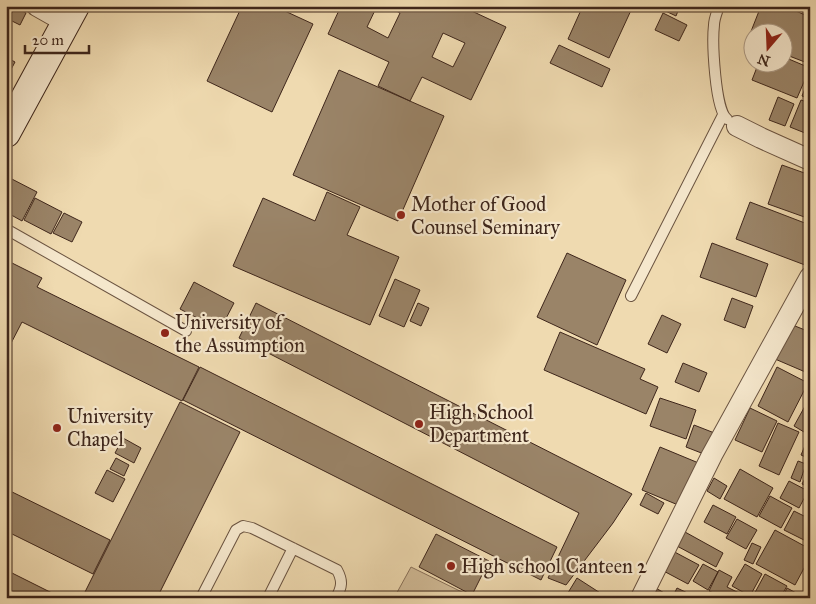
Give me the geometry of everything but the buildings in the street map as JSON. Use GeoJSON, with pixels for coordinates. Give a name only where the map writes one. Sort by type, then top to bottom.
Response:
{"type":"FeatureCollection","features":[{"type":"Feature","properties":{"kind":"street"},"geometry":{"type":"LineString","coordinates":[[6,133],[71,15],[38,6]]}},
{"type":"Feature","properties":{"kind":"street"},"geometry":{"type":"LineString","coordinates":[[730,121],[761,138],[810,160]]}},
{"type":"Feature","properties":{"kind":"street"},"geometry":{"type":"LineString","coordinates":[[641,598],[712,455],[810,277]]}},
{"type":"Feature","properties":{"kind":"lane"},"geometry":{"type":"LineString","coordinates":[[631,296],[730,121],[716,88],[714,23],[719,6]]}},
{"type":"Feature","properties":{"kind":"lane"},"geometry":{"type":"LineString","coordinates":[[6,229],[186,331]]}},
{"type":"Feature","properties":{"kind":"lane"},"geometry":{"type":"LineString","coordinates":[[201,598],[236,530],[244,526],[252,528],[337,570],[342,578],[340,590],[336,598]]}},
{"type":"Feature","properties":{"kind":"lane"},"geometry":{"type":"LineString","coordinates":[[268,598],[293,548]]}},
{"type":"Feature","properties":{"kind":"shaded area"},"geometry":{"type":"Polygon","coordinates":[[[411,567],[468,595],[466,598],[394,598],[411,567]]]}},
{"type":"Feature","properties":{"kind":"place","name":"Mother of Good Counsel Seminary"},"geometry":{"type":"Point","coordinates":[401,215]}},
{"type":"Feature","properties":{"kind":"place","name":"University of the Assumption"},"geometry":{"type":"Point","coordinates":[165,333]}},
{"type":"Feature","properties":{"kind":"place","name":"High School Department"},"geometry":{"type":"Point","coordinates":[419,424]}},
{"type":"Feature","properties":{"kind":"place","name":"University Chapel"},"geometry":{"type":"Point","coordinates":[57,428]}},
{"type":"Feature","properties":{"kind":"place","name":"High school Canteen 2"},"geometry":{"type":"Point","coordinates":[451,566]}}]}
